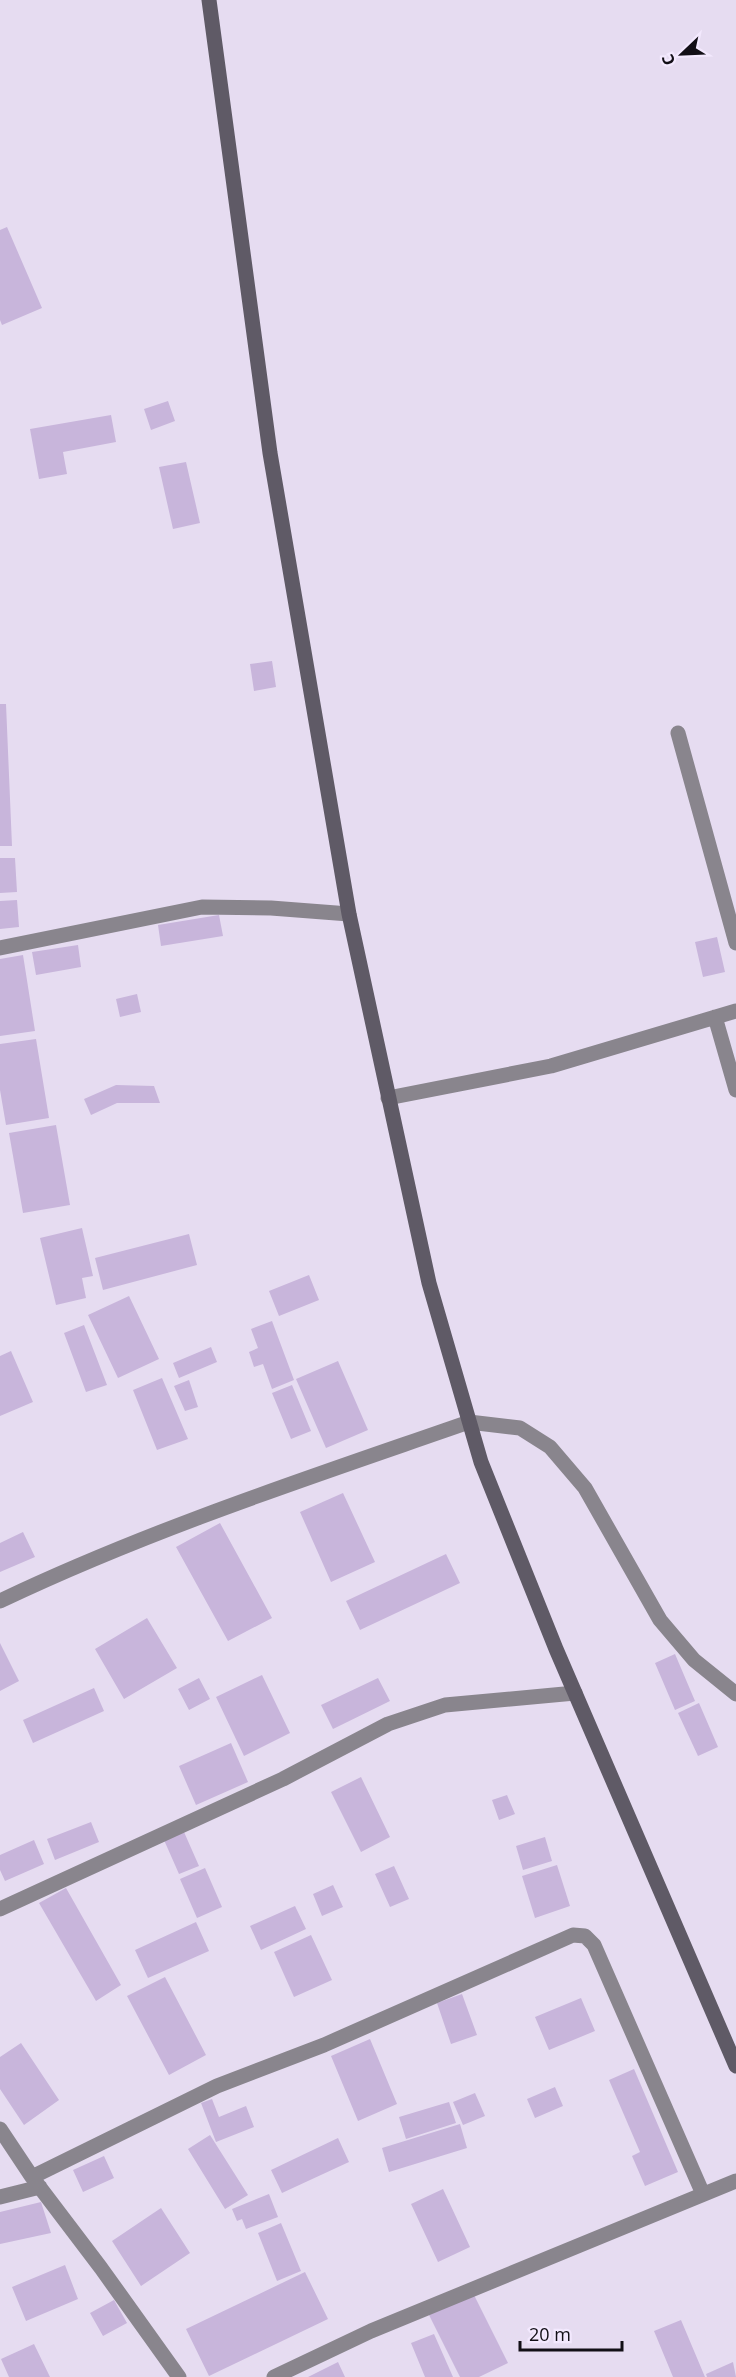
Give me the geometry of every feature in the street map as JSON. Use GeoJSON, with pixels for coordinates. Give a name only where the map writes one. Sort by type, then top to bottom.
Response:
{"type":"FeatureCollection","features":[{"type":"Feature","properties":{"kind":"main road"},"geometry":{"type":"LineString","coordinates":[[209,0],[270,453],[349,914],[429,1283],[481,1462],[575,1693],[736,2066]]}},
{"type":"Feature","properties":{"kind":"street"},"geometry":{"type":"LineString","coordinates":[[678,733],[736,943]]}},
{"type":"Feature","properties":{"kind":"street"},"geometry":{"type":"LineString","coordinates":[[0,948],[202,907],[271,908],[349,914]]}},
{"type":"Feature","properties":{"kind":"street"},"geometry":{"type":"LineString","coordinates":[[388,1098],[551,1066],[736,1011]]}},
{"type":"Feature","properties":{"kind":"street"},"geometry":{"type":"LineString","coordinates":[[715,1017],[736,1090]]}},
{"type":"Feature","properties":{"kind":"street"},"geometry":{"type":"LineString","coordinates":[[0,1601],[54,1575],[166,1530],[469,1422],[520,1428],[550,1447],[585,1488],[660,1620],[694,1660],[736,1694]]}},
{"type":"Feature","properties":{"kind":"street"},"geometry":{"type":"LineString","coordinates":[[0,1909],[283,1779],[388,1724],[445,1705],[575,1693]]}},
{"type":"Feature","properties":{"kind":"street"},"geometry":{"type":"LineString","coordinates":[[0,2197],[36,2182],[217,2086],[324,2045],[573,1935],[585,1936],[594,1945],[703,2194]]}},
{"type":"Feature","properties":{"kind":"street"},"geometry":{"type":"LineString","coordinates":[[0,2129],[178,2377]]}},
{"type":"Feature","properties":{"kind":"street"},"geometry":{"type":"LineString","coordinates":[[274,2377],[371,2331],[736,2181]]}},
{"type":"Feature","properties":{"kind":"building"},"geometry":{"type":"Polygon","coordinates":[[[7,227],[42,308],[2,325],[0,320],[0,230],[7,227]]]}},
{"type":"Feature","properties":{"kind":"building"},"geometry":{"type":"Polygon","coordinates":[[[168,401],[175,421],[151,430],[144,409],[168,401]]]}},
{"type":"Feature","properties":{"kind":"building"},"geometry":{"type":"Polygon","coordinates":[[[111,415],[116,442],[63,452],[67,474],[39,479],[30,429],[111,415]]]}},
{"type":"Feature","properties":{"kind":"building"},"geometry":{"type":"Polygon","coordinates":[[[186,462],[200,523],[173,529],[159,467],[186,462]]]}},
{"type":"Feature","properties":{"kind":"building"},"geometry":{"type":"Polygon","coordinates":[[[272,661],[276,687],[254,691],[250,664],[272,661]]]}},
{"type":"Feature","properties":{"kind":"building"},"geometry":{"type":"Polygon","coordinates":[[[0,704],[6,704],[12,846],[0,846],[0,704]]]}},
{"type":"Feature","properties":{"kind":"building"},"geometry":{"type":"Polygon","coordinates":[[[0,858],[15,858],[17,892],[0,893],[0,858]]]}},
{"type":"Feature","properties":{"kind":"building"},"geometry":{"type":"Polygon","coordinates":[[[17,900],[19,927],[0,929],[0,901],[17,900]]]}},
{"type":"Feature","properties":{"kind":"building"},"geometry":{"type":"Polygon","coordinates":[[[219,915],[223,936],[161,946],[158,925],[219,915]]]}},
{"type":"Feature","properties":{"kind":"building"},"geometry":{"type":"Polygon","coordinates":[[[717,937],[725,972],[703,977],[695,942],[717,937]]]}},
{"type":"Feature","properties":{"kind":"building"},"geometry":{"type":"Polygon","coordinates":[[[78,945],[81,967],[36,975],[32,952],[78,945]]]}},
{"type":"Feature","properties":{"kind":"building"},"geometry":{"type":"Polygon","coordinates":[[[23,955],[35,1031],[0,1036],[0,959],[23,955]]]}},
{"type":"Feature","properties":{"kind":"building"},"geometry":{"type":"Polygon","coordinates":[[[137,994],[141,1012],[120,1017],[116,999],[137,994]]]}},
{"type":"Feature","properties":{"kind":"building"},"geometry":{"type":"Polygon","coordinates":[[[36,1039],[49,1118],[6,1125],[0,1090],[0,1044],[36,1039]]]}},
{"type":"Feature","properties":{"kind":"building"},"geometry":{"type":"Polygon","coordinates":[[[116,1085],[154,1086],[160,1103],[117,1103],[91,1115],[84,1099],[116,1085]]]}},
{"type":"Feature","properties":{"kind":"building"},"geometry":{"type":"Polygon","coordinates":[[[56,1125],[70,1205],[23,1213],[9,1133],[56,1125]]]}},
{"type":"Feature","properties":{"kind":"building"},"geometry":{"type":"Polygon","coordinates":[[[82,1228],[93,1276],[82,1278],[86,1298],[56,1305],[40,1238],[82,1228]]]}},
{"type":"Feature","properties":{"kind":"building"},"geometry":{"type":"Polygon","coordinates":[[[189,1234],[197,1265],[103,1290],[95,1258],[189,1234]]]}},
{"type":"Feature","properties":{"kind":"building"},"geometry":{"type":"Polygon","coordinates":[[[309,1275],[319,1300],[279,1316],[269,1291],[309,1275]]]}},
{"type":"Feature","properties":{"kind":"building"},"geometry":{"type":"Polygon","coordinates":[[[129,1296],[159,1359],[118,1378],[88,1315],[129,1296]]]}},
{"type":"Feature","properties":{"kind":"building"},"geometry":{"type":"Polygon","coordinates":[[[272,1321],[294,1380],[272,1389],[263,1364],[254,1367],[249,1352],[258,1348],[251,1329],[272,1321]]]}},
{"type":"Feature","properties":{"kind":"building"},"geometry":{"type":"Polygon","coordinates":[[[84,1325],[107,1385],[86,1392],[64,1333],[84,1325]]]}},
{"type":"Feature","properties":{"kind":"building"},"geometry":{"type":"Polygon","coordinates":[[[211,1347],[217,1362],[179,1378],[173,1363],[211,1347]]]}},
{"type":"Feature","properties":{"kind":"building"},"geometry":{"type":"Polygon","coordinates":[[[11,1351],[33,1402],[0,1416],[0,1356],[11,1351]]]}},
{"type":"Feature","properties":{"kind":"building"},"geometry":{"type":"Polygon","coordinates":[[[338,1361],[368,1430],[326,1448],[296,1379],[338,1361]]]}},
{"type":"Feature","properties":{"kind":"building"},"geometry":{"type":"Polygon","coordinates":[[[162,1378],[188,1439],[157,1450],[133,1390],[162,1378]]]}},
{"type":"Feature","properties":{"kind":"building"},"geometry":{"type":"Polygon","coordinates":[[[189,1380],[198,1407],[185,1411],[174,1386],[189,1380]]]}},
{"type":"Feature","properties":{"kind":"building"},"geometry":{"type":"Polygon","coordinates":[[[292,1385],[311,1431],[291,1439],[272,1393],[292,1385]]]}},
{"type":"Feature","properties":{"kind":"building"},"geometry":{"type":"Polygon","coordinates":[[[343,1493],[375,1562],[331,1582],[300,1512],[343,1493]]]}},
{"type":"Feature","properties":{"kind":"building"},"geometry":{"type":"Polygon","coordinates":[[[220,1523],[272,1618],[228,1641],[176,1547],[220,1523]]]}},
{"type":"Feature","properties":{"kind":"building"},"geometry":{"type":"Polygon","coordinates":[[[23,1532],[35,1557],[0,1572],[0,1543],[23,1532]]]}},
{"type":"Feature","properties":{"kind":"building"},"geometry":{"type":"Polygon","coordinates":[[[446,1554],[460,1583],[360,1630],[346,1601],[446,1554]]]}},
{"type":"Feature","properties":{"kind":"building"},"geometry":{"type":"Polygon","coordinates":[[[147,1618],[177,1668],[124,1699],[95,1649],[147,1618]]]}},
{"type":"Feature","properties":{"kind":"building"},"geometry":{"type":"Polygon","coordinates":[[[0,1643],[19,1681],[0,1691],[0,1643]]]}},
{"type":"Feature","properties":{"kind":"building"},"geometry":{"type":"Polygon","coordinates":[[[675,1654],[695,1701],[675,1710],[655,1663],[675,1654]]]}},
{"type":"Feature","properties":{"kind":"building"},"geometry":{"type":"Polygon","coordinates":[[[262,1675],[290,1733],[244,1756],[216,1697],[262,1675]]]}},
{"type":"Feature","properties":{"kind":"building"},"geometry":{"type":"Polygon","coordinates":[[[199,1678],[210,1699],[189,1710],[178,1689],[199,1678]]]}},
{"type":"Feature","properties":{"kind":"building"},"geometry":{"type":"Polygon","coordinates":[[[378,1678],[390,1701],[333,1729],[321,1705],[378,1678]]]}},
{"type":"Feature","properties":{"kind":"building"},"geometry":{"type":"Polygon","coordinates":[[[94,1688],[104,1711],[33,1743],[23,1720],[94,1688]]]}},
{"type":"Feature","properties":{"kind":"building"},"geometry":{"type":"Polygon","coordinates":[[[699,1703],[718,1747],[698,1756],[678,1713],[699,1703]]]}},
{"type":"Feature","properties":{"kind":"building"},"geometry":{"type":"Polygon","coordinates":[[[231,1743],[248,1782],[196,1805],[179,1766],[231,1743]]]}},
{"type":"Feature","properties":{"kind":"building"},"geometry":{"type":"Polygon","coordinates":[[[361,1777],[390,1837],[361,1852],[331,1792],[361,1777]]]}},
{"type":"Feature","properties":{"kind":"building"},"geometry":{"type":"Polygon","coordinates":[[[507,1795],[515,1814],[499,1820],[492,1800],[507,1795]]]}},
{"type":"Feature","properties":{"kind":"building"},"geometry":{"type":"Polygon","coordinates":[[[91,1822],[99,1842],[55,1860],[47,1839],[91,1822]]]}},
{"type":"Feature","properties":{"kind":"building"},"geometry":{"type":"Polygon","coordinates":[[[184,1832],[199,1866],[179,1874],[164,1840],[184,1832]]]}},
{"type":"Feature","properties":{"kind":"building"},"geometry":{"type":"Polygon","coordinates":[[[545,1837],[552,1861],[523,1870],[516,1846],[545,1837]]]}},
{"type":"Feature","properties":{"kind":"building"},"geometry":{"type":"Polygon","coordinates":[[[34,1840],[44,1864],[5,1881],[0,1870],[0,1855],[34,1840]]]}},
{"type":"Feature","properties":{"kind":"building"},"geometry":{"type":"Polygon","coordinates":[[[557,1865],[570,1906],[535,1918],[522,1876],[557,1865]]]}},
{"type":"Feature","properties":{"kind":"building"},"geometry":{"type":"Polygon","coordinates":[[[394,1866],[409,1899],[390,1907],[375,1874],[394,1866]]]}},
{"type":"Feature","properties":{"kind":"building"},"geometry":{"type":"Polygon","coordinates":[[[205,1868],[222,1907],[197,1918],[180,1879],[205,1868]]]}},
{"type":"Feature","properties":{"kind":"building"},"geometry":{"type":"Polygon","coordinates":[[[333,1885],[343,1907],[322,1916],[313,1894],[333,1885]]]}},
{"type":"Feature","properties":{"kind":"building"},"geometry":{"type":"Polygon","coordinates":[[[66,1888],[121,1985],[96,2001],[39,1903],[66,1888]]]}},
{"type":"Feature","properties":{"kind":"building"},"geometry":{"type":"Polygon","coordinates":[[[295,1906],[306,1929],[261,1950],[250,1926],[295,1906]]]}},
{"type":"Feature","properties":{"kind":"building"},"geometry":{"type":"Polygon","coordinates":[[[196,1922],[209,1951],[148,1978],[135,1950],[196,1922]]]}},
{"type":"Feature","properties":{"kind":"building"},"geometry":{"type":"Polygon","coordinates":[[[311,1935],[332,1980],[294,1997],[274,1952],[311,1935]]]}},
{"type":"Feature","properties":{"kind":"building"},"geometry":{"type":"Polygon","coordinates":[[[165,1977],[206,2055],[169,2075],[127,1996],[165,1977]]]}},
{"type":"Feature","properties":{"kind":"building"},"geometry":{"type":"Polygon","coordinates":[[[462,1994],[477,2035],[451,2044],[437,2003],[462,1994]]]}},
{"type":"Feature","properties":{"kind":"building"},"geometry":{"type":"Polygon","coordinates":[[[581,1998],[595,2031],[549,2050],[535,2017],[581,1998]]]}},
{"type":"Feature","properties":{"kind":"building"},"geometry":{"type":"Polygon","coordinates":[[[370,2039],[397,2104],[358,2121],[331,2056],[370,2039]]]}},
{"type":"Feature","properties":{"kind":"building"},"geometry":{"type":"Polygon","coordinates":[[[21,2043],[59,2100],[24,2125],[0,2089],[0,2057],[21,2043]]]}},
{"type":"Feature","properties":{"kind":"building"},"geometry":{"type":"Polygon","coordinates":[[[634,2069],[678,2172],[645,2186],[632,2156],[640,2152],[609,2080],[634,2069]]]}},
{"type":"Feature","properties":{"kind":"building"},"geometry":{"type":"Polygon","coordinates":[[[555,2087],[563,2106],[535,2118],[527,2099],[555,2087]]]}},
{"type":"Feature","properties":{"kind":"building"},"geometry":{"type":"Polygon","coordinates":[[[475,2093],[485,2116],[463,2125],[453,2102],[475,2093]]]}},
{"type":"Feature","properties":{"kind":"building"},"geometry":{"type":"Polygon","coordinates":[[[212,2099],[219,2117],[246,2106],[254,2127],[216,2142],[201,2103],[212,2099]]]}},
{"type":"Feature","properties":{"kind":"building"},"geometry":{"type":"Polygon","coordinates":[[[449,2102],[456,2123],[406,2139],[399,2117],[449,2102]]]}},
{"type":"Feature","properties":{"kind":"building"},"geometry":{"type":"Polygon","coordinates":[[[460,2124],[467,2148],[389,2172],[382,2148],[460,2124]]]}},
{"type":"Feature","properties":{"kind":"building"},"geometry":{"type":"Polygon","coordinates":[[[210,2135],[248,2195],[225,2209],[188,2149],[210,2135]]]}},
{"type":"Feature","properties":{"kind":"building"},"geometry":{"type":"Polygon","coordinates":[[[338,2138],[349,2162],[282,2193],[271,2170],[338,2138]]]}},
{"type":"Feature","properties":{"kind":"building"},"geometry":{"type":"Polygon","coordinates":[[[104,2156],[114,2178],[83,2192],[73,2170],[104,2156]]]}},
{"type":"Feature","properties":{"kind":"building"},"geometry":{"type":"Polygon","coordinates":[[[443,2189],[470,2247],[438,2262],[411,2204],[443,2189]]]}},
{"type":"Feature","properties":{"kind":"building"},"geometry":{"type":"Polygon","coordinates":[[[269,2194],[278,2217],[246,2229],[242,2219],[237,2221],[232,2209],[269,2194]]]}},
{"type":"Feature","properties":{"kind":"building"},"geometry":{"type":"Polygon","coordinates":[[[41,2202],[51,2233],[0,2244],[0,2212],[41,2202]]]}},
{"type":"Feature","properties":{"kind":"building"},"geometry":{"type":"Polygon","coordinates":[[[161,2208],[190,2253],[141,2286],[112,2241],[161,2208]]]}},
{"type":"Feature","properties":{"kind":"building"},"geometry":{"type":"Polygon","coordinates":[[[281,2223],[301,2271],[277,2281],[258,2233],[281,2223]]]}},
{"type":"Feature","properties":{"kind":"building"},"geometry":{"type":"Polygon","coordinates":[[[65,2265],[78,2299],[26,2321],[12,2287],[65,2265]]]}},
{"type":"Feature","properties":{"kind":"building"},"geometry":{"type":"Polygon","coordinates":[[[305,2272],[328,2319],[209,2376],[186,2329],[305,2272]]]}},
{"type":"Feature","properties":{"kind":"building"},"geometry":{"type":"Polygon","coordinates":[[[472,2291],[508,2363],[479,2377],[460,2377],[428,2313],[472,2291]]]}},
{"type":"Feature","properties":{"kind":"building"},"geometry":{"type":"Polygon","coordinates":[[[114,2300],[127,2323],[103,2336],[90,2313],[114,2300]]]}},
{"type":"Feature","properties":{"kind":"building"},"geometry":{"type":"Polygon","coordinates":[[[681,2320],[705,2377],[673,2377],[654,2331],[681,2320]]]}},
{"type":"Feature","properties":{"kind":"building"},"geometry":{"type":"Polygon","coordinates":[[[434,2334],[453,2377],[425,2377],[411,2343],[434,2334]]]}},
{"type":"Feature","properties":{"kind":"building"},"geometry":{"type":"Polygon","coordinates":[[[34,2344],[50,2377],[9,2377],[1,2359],[34,2344]]]}},
{"type":"Feature","properties":{"kind":"building"},"geometry":{"type":"Polygon","coordinates":[[[338,2362],[345,2377],[308,2377],[338,2362]]]}},
{"type":"Feature","properties":{"kind":"building"},"geometry":{"type":"Polygon","coordinates":[[[733,2362],[736,2377],[707,2377],[706,2374],[733,2362]]]}}]}
